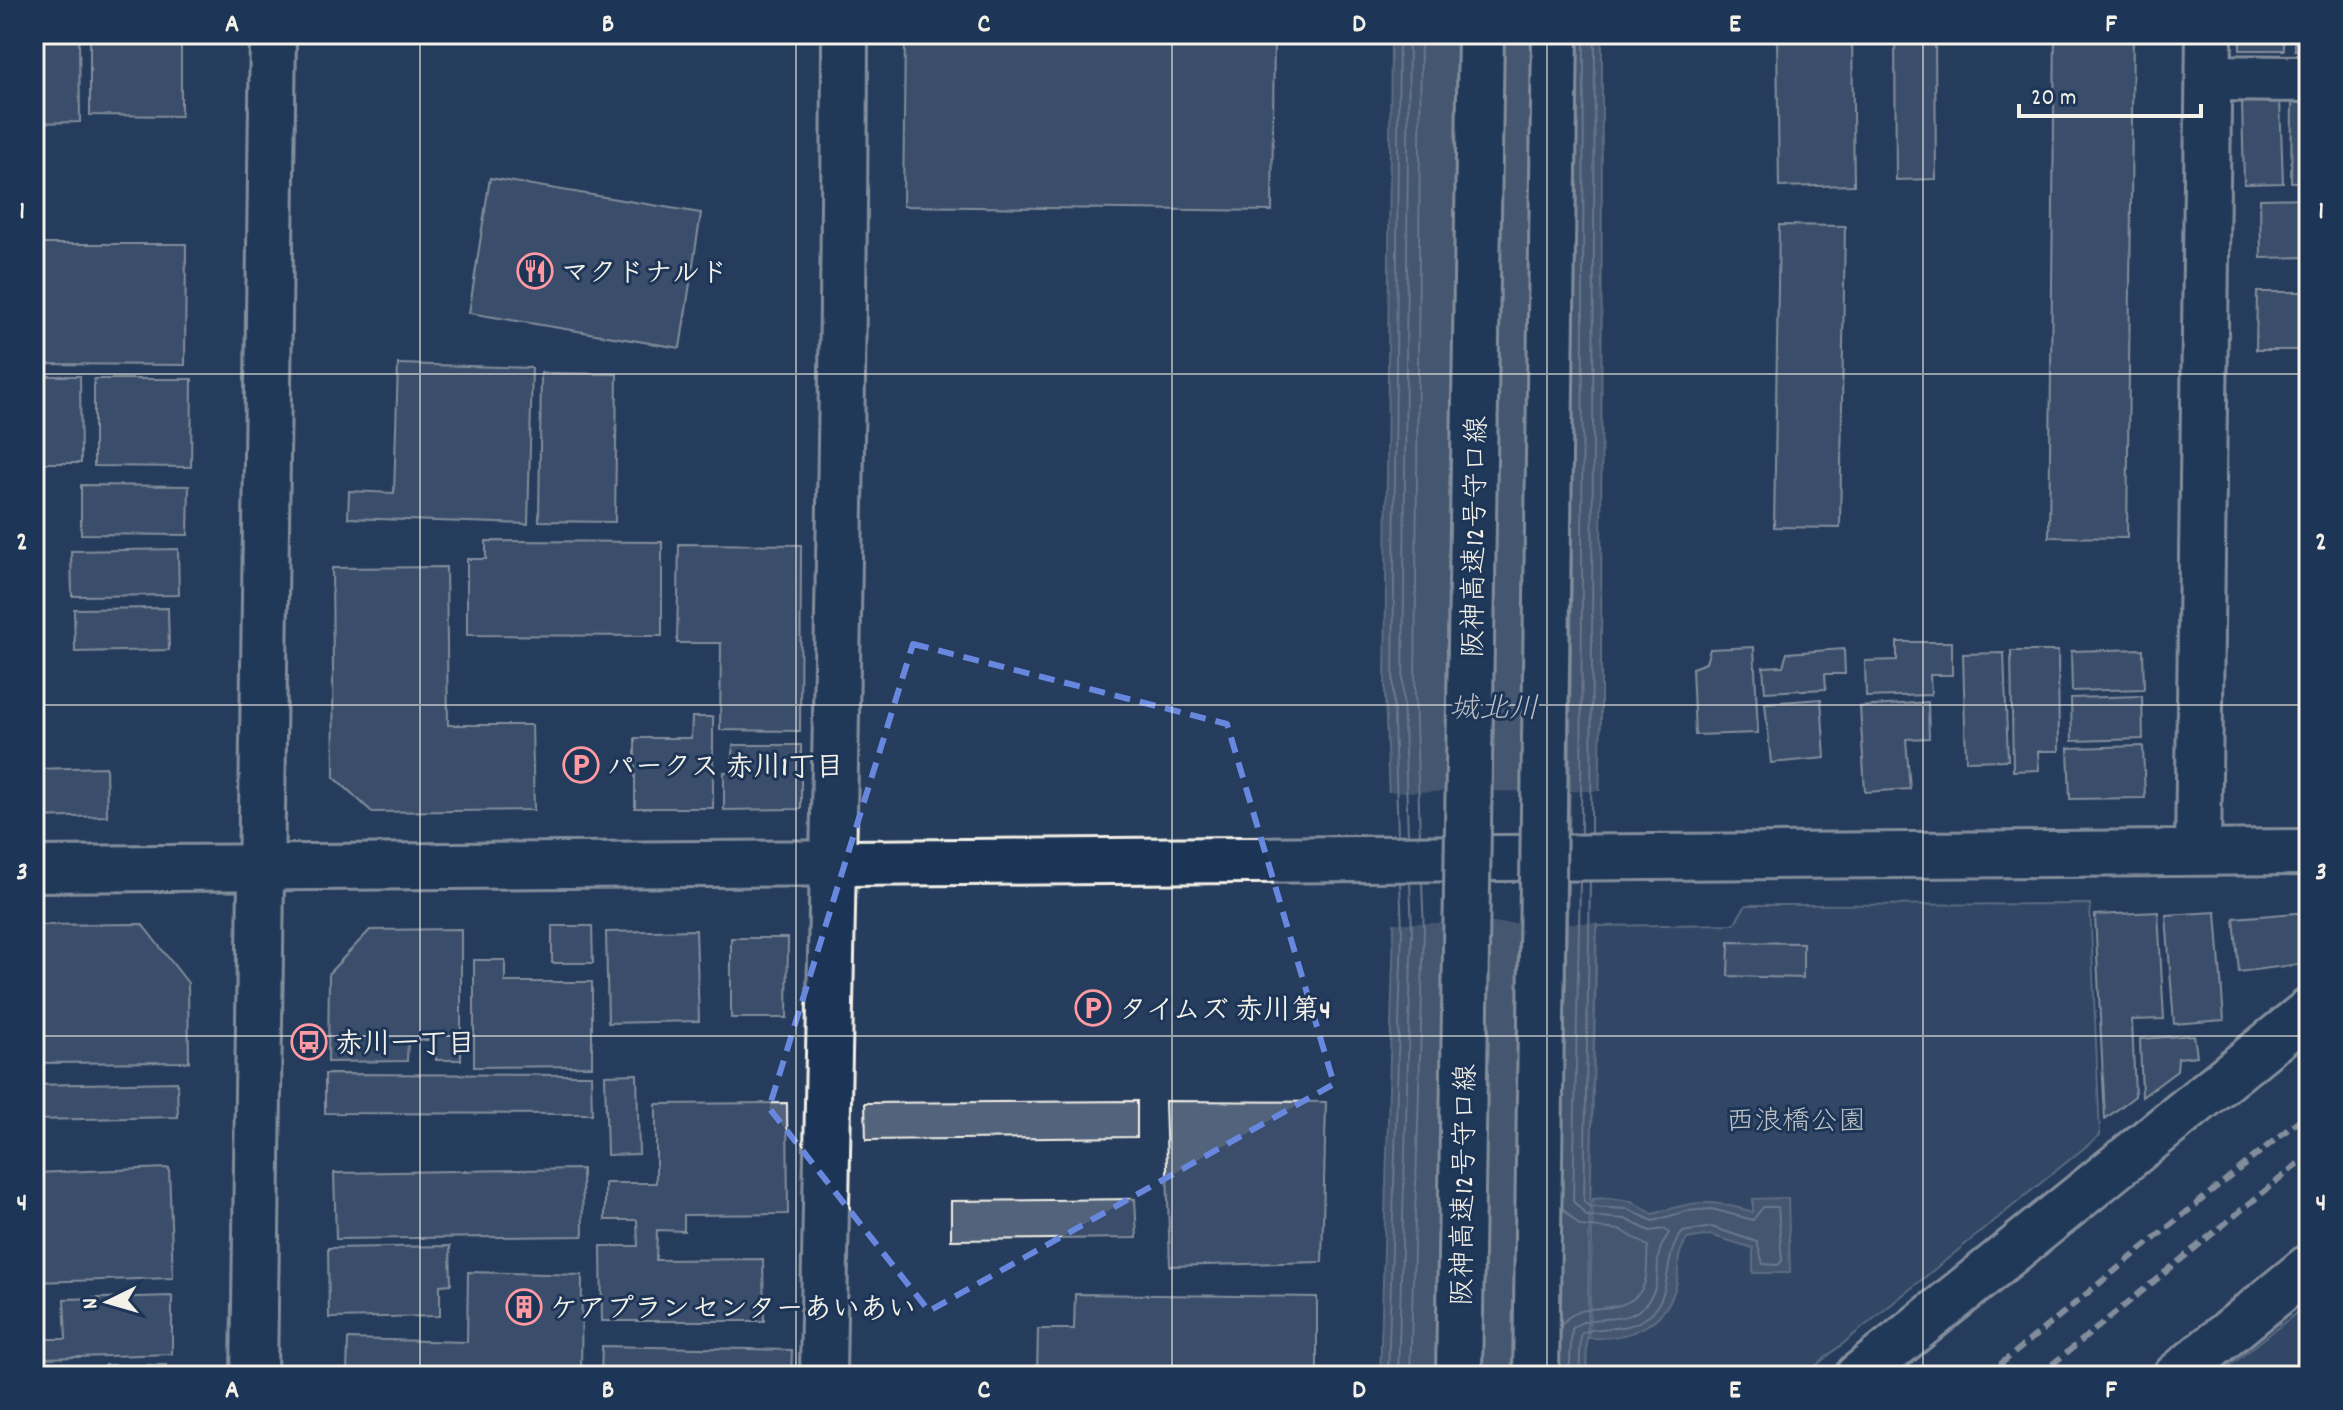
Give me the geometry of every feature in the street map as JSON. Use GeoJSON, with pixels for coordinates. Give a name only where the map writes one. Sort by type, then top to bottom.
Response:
{"type":"FeatureCollection","features":[{"type":"Feature","properties":{"kind":"main road"},"geometry":{"type":"LineString","coordinates":[[254,1376],[273,34]]}},
{"type":"Feature","properties":{"kind":"main road"},"geometry":{"type":"LineString","coordinates":[[823,1376],[830,863],[844,282],[845,34]]}},
{"type":"Feature","properties":{"kind":"main road","name":"阪神高速12号守口線"},"geometry":{"type":"LineString","coordinates":[[1459,1376],[1481,34]]}},
{"type":"Feature","properties":{"kind":"main road"},"geometry":{"type":"LineString","coordinates":[[1536,1376],[1555,34]]}},
{"type":"Feature","properties":{"kind":"main road"},"geometry":{"type":"LineString","coordinates":[[2198,853],[2209,34]]}},
{"type":"Feature","properties":{"kind":"main road"},"geometry":{"type":"LineString","coordinates":[[2209,78],[2309,79]]}},
{"type":"Feature","properties":{"kind":"main road"},"geometry":{"type":"LineString","coordinates":[[34,869],[2309,852]]}},
{"type":"Feature","properties":{"kind":"main road"},"geometry":{"type":"LineString","coordinates":[[1858,1376],[2309,1011]]}},
{"type":"Feature","properties":{"kind":"main road"},"geometry":{"type":"LineString","coordinates":[[2185,1372],[2309,1267]]}},
{"type":"Feature","properties":{"kind":"highlighted area"},"geometry":{"type":"Polygon","coordinates":[[[913,644],[1227,724],[1334,1084],[929,1311],[769,1108],[913,644]]]}},
{"type":"Feature","properties":{"kind":"green space","name":"西浪橋公園"},"geometry":{"type":"Polygon","coordinates":[[[2090,904],[2100,1135],[1803,1376],[1586,1376],[1597,926],[1734,924],[1746,905],[2090,904]]]}},
{"type":"Feature","properties":{"kind":"green space"},"geometry":{"type":"Polygon","coordinates":[[[2309,1303],[2309,1371],[2223,1371],[2309,1303]]]}},
{"type":"Feature","properties":{"kind":"water","name":"城北川"},"geometry":{"type":"Polygon","coordinates":[[[1391,34],[1602,34],[1601,718],[1586,1376],[1380,1376],[1394,930],[1385,695],[1391,34]]]}},
{"type":"Feature","properties":{"kind":"water"},"geometry":{"type":"Polygon","coordinates":[[[1788,1198],[1790,1273],[1753,1273],[1753,1248],[1710,1235],[1687,1239],[1679,1256],[1672,1296],[1656,1319],[1645,1327],[1618,1336],[1589,1338],[1593,1199],[1631,1201],[1653,1214],[1703,1203],[1753,1212],[1753,1199],[1788,1198]]]}},
{"type":"Feature","properties":{"kind":"pier"},"geometry":{"type":"Polygon","coordinates":[[[1604,791],[1601,923],[1390,923],[1385,792],[1604,791]]]}},
{"type":"Feature","properties":{"kind":"building"},"geometry":{"type":"Polygon","coordinates":[[[34,34],[79,34],[80,122],[34,123],[34,34]]]}},
{"type":"Feature","properties":{"kind":"building"},"geometry":{"type":"Polygon","coordinates":[[[90,34],[181,34],[181,116],[90,115],[90,34]]]}},
{"type":"Feature","properties":{"kind":"building"},"geometry":{"type":"Polygon","coordinates":[[[905,34],[1274,34],[1272,211],[903,206],[905,34]]]}},
{"type":"Feature","properties":{"kind":"building"},"geometry":{"type":"Polygon","coordinates":[[[1777,34],[1852,34],[1854,185],[1779,187],[1777,34]]]}},
{"type":"Feature","properties":{"kind":"building"},"geometry":{"type":"Polygon","coordinates":[[[1895,34],[1935,34],[1936,179],[1896,180],[1895,34]]]}},
{"type":"Feature","properties":{"kind":"building"},"geometry":{"type":"Polygon","coordinates":[[[2055,34],[2133,34],[2127,538],[2049,537],[2055,34]]]}},
{"type":"Feature","properties":{"kind":"building"},"geometry":{"type":"Polygon","coordinates":[[[2240,34],[2284,34],[2284,50],[2240,50],[2240,34]]]}},
{"type":"Feature","properties":{"kind":"building"},"geometry":{"type":"Polygon","coordinates":[[[2295,34],[2309,34],[2309,50],[2295,50],[2295,34]]]}},
{"type":"Feature","properties":{"kind":"building"},"geometry":{"type":"Polygon","coordinates":[[[2280,100],[2283,183],[2244,184],[2242,101],[2280,100]]]}},
{"type":"Feature","properties":{"kind":"building"},"geometry":{"type":"Polygon","coordinates":[[[2292,102],[2309,102],[2309,182],[2291,182],[2292,102]]]}},
{"type":"Feature","properties":{"kind":"building"},"geometry":{"type":"Polygon","coordinates":[[[490,178],[701,213],[680,348],[469,313],[490,178]]]}},
{"type":"Feature","properties":{"kind":"building"},"geometry":{"type":"Polygon","coordinates":[[[2309,198],[2309,257],[2261,258],[2260,199],[2309,198]]]}},
{"type":"Feature","properties":{"kind":"building"},"geometry":{"type":"Polygon","coordinates":[[[1779,225],[1845,226],[1840,528],[1774,527],[1779,225]]]}},
{"type":"Feature","properties":{"kind":"building"},"geometry":{"type":"Polygon","coordinates":[[[34,244],[186,244],[185,365],[34,364],[34,244]]]}},
{"type":"Feature","properties":{"kind":"building"},"geometry":{"type":"Polygon","coordinates":[[[2257,292],[2309,292],[2309,350],[2256,350],[2257,292]]]}},
{"type":"Feature","properties":{"kind":"building"},"geometry":{"type":"Polygon","coordinates":[[[398,364],[532,368],[528,524],[348,518],[349,491],[394,493],[398,364]]]}},
{"type":"Feature","properties":{"kind":"building"},"geometry":{"type":"Polygon","coordinates":[[[541,373],[617,374],[615,522],[539,521],[541,373]]]}},
{"type":"Feature","properties":{"kind":"building"},"geometry":{"type":"Polygon","coordinates":[[[34,376],[80,376],[81,463],[34,463],[34,376]]]}},
{"type":"Feature","properties":{"kind":"building"},"geometry":{"type":"Polygon","coordinates":[[[94,379],[192,379],[191,467],[94,466],[94,379]]]}},
{"type":"Feature","properties":{"kind":"building"},"geometry":{"type":"Polygon","coordinates":[[[81,485],[189,486],[188,535],[81,534],[81,485]]]}},
{"type":"Feature","properties":{"kind":"building"},"geometry":{"type":"Polygon","coordinates":[[[486,541],[662,542],[662,636],[467,635],[467,559],[486,559],[486,541]]]}},
{"type":"Feature","properties":{"kind":"building"},"geometry":{"type":"Polygon","coordinates":[[[679,544],[801,545],[800,731],[720,730],[721,643],[677,643],[679,544]]]}},
{"type":"Feature","properties":{"kind":"building"},"geometry":{"type":"Polygon","coordinates":[[[178,549],[179,595],[72,596],[71,551],[178,549]]]}},
{"type":"Feature","properties":{"kind":"building"},"geometry":{"type":"Polygon","coordinates":[[[446,567],[448,725],[532,725],[534,810],[372,812],[334,777],[332,568],[446,567]]]}},
{"type":"Feature","properties":{"kind":"building"},"geometry":{"type":"Polygon","coordinates":[[[168,608],[169,650],[75,652],[74,609],[168,608]]]}},
{"type":"Feature","properties":{"kind":"building"},"geometry":{"type":"Polygon","coordinates":[[[1897,642],[1952,642],[1952,675],[1930,675],[1931,695],[1866,697],[1865,661],[1897,660],[1897,642]]]}},
{"type":"Feature","properties":{"kind":"building"},"geometry":{"type":"Polygon","coordinates":[[[1754,647],[1758,733],[1695,735],[1692,668],[1706,663],[1710,649],[1754,647]]]}},
{"type":"Feature","properties":{"kind":"building"},"geometry":{"type":"Polygon","coordinates":[[[1844,649],[1845,674],[1825,674],[1826,689],[1765,692],[1763,667],[1783,666],[1787,653],[1844,649]]]}},
{"type":"Feature","properties":{"kind":"building"},"geometry":{"type":"Polygon","coordinates":[[[2143,649],[2144,689],[2072,691],[2071,651],[2143,649]]]}},
{"type":"Feature","properties":{"kind":"building"},"geometry":{"type":"Polygon","coordinates":[[[2011,651],[2058,651],[2059,751],[2038,751],[2039,770],[2013,771],[2011,651]]]}},
{"type":"Feature","properties":{"kind":"building"},"geometry":{"type":"Polygon","coordinates":[[[2004,653],[2008,760],[1966,761],[1963,654],[2004,653]]]}},
{"type":"Feature","properties":{"kind":"building"},"geometry":{"type":"Polygon","coordinates":[[[2142,696],[2143,739],[2072,741],[2071,698],[2142,696]]]}},
{"type":"Feature","properties":{"kind":"building"},"geometry":{"type":"Polygon","coordinates":[[[1821,699],[1825,758],[1771,763],[1765,703],[1821,699]]]}},
{"type":"Feature","properties":{"kind":"building"},"geometry":{"type":"Polygon","coordinates":[[[1928,702],[1929,738],[1906,739],[1910,789],[1865,792],[1860,707],[1928,702]]]}},
{"type":"Feature","properties":{"kind":"building"},"geometry":{"type":"Polygon","coordinates":[[[692,717],[713,717],[713,808],[635,808],[635,738],[691,738],[692,717]]]}},
{"type":"Feature","properties":{"kind":"building"},"geometry":{"type":"Polygon","coordinates":[[[733,745],[801,745],[801,809],[724,810],[724,772],[733,772],[733,745]]]}},
{"type":"Feature","properties":{"kind":"building"},"geometry":{"type":"Polygon","coordinates":[[[2143,746],[2145,798],[2070,799],[2068,748],[2143,746]]]}},
{"type":"Feature","properties":{"kind":"building"},"geometry":{"type":"Polygon","coordinates":[[[106,767],[107,816],[34,818],[34,769],[106,767]]]}},
{"type":"Feature","properties":{"kind":"building"},"geometry":{"type":"Polygon","coordinates":[[[2158,912],[2164,1019],[2132,1020],[2135,1096],[2105,1119],[2095,915],[2158,912]]]}},
{"type":"Feature","properties":{"kind":"building"},"geometry":{"type":"Polygon","coordinates":[[[2216,912],[2224,1020],[2174,1024],[2166,915],[2216,912]]]}},
{"type":"Feature","properties":{"kind":"building"},"geometry":{"type":"Polygon","coordinates":[[[2309,912],[2309,963],[2239,972],[2234,918],[2309,912]]]}},
{"type":"Feature","properties":{"kind":"building"},"geometry":{"type":"Polygon","coordinates":[[[142,924],[188,983],[189,1062],[34,1063],[34,925],[142,924]]]}},
{"type":"Feature","properties":{"kind":"building"},"geometry":{"type":"Polygon","coordinates":[[[552,926],[592,926],[593,963],[552,963],[552,926]]]}},
{"type":"Feature","properties":{"kind":"building"},"geometry":{"type":"Polygon","coordinates":[[[461,929],[461,1060],[436,1060],[436,1040],[408,1040],[407,1061],[328,1062],[329,973],[370,930],[461,929]]]}},
{"type":"Feature","properties":{"kind":"building"},"geometry":{"type":"Polygon","coordinates":[[[696,930],[699,1021],[608,1023],[606,932],[696,930]]]}},
{"type":"Feature","properties":{"kind":"building"},"geometry":{"type":"Polygon","coordinates":[[[731,938],[788,938],[787,1018],[731,1018],[731,938]]]}},
{"type":"Feature","properties":{"kind":"building"},"geometry":{"type":"Polygon","coordinates":[[[1729,942],[1803,943],[1803,978],[1728,976],[1729,942]]]}},
{"type":"Feature","properties":{"kind":"building"},"geometry":{"type":"Polygon","coordinates":[[[474,960],[505,960],[505,982],[592,982],[592,1066],[474,1067],[474,960]]]}},
{"type":"Feature","properties":{"kind":"building"},"geometry":{"type":"Polygon","coordinates":[[[2194,1035],[2197,1056],[2178,1058],[2177,1071],[2142,1097],[2140,1039],[2194,1035]]]}},
{"type":"Feature","properties":{"kind":"building"},"geometry":{"type":"Polygon","coordinates":[[[325,1074],[591,1075],[592,1114],[325,1113],[325,1074]]]}},
{"type":"Feature","properties":{"kind":"building"},"geometry":{"type":"Polygon","coordinates":[[[637,1074],[639,1154],[607,1155],[605,1075],[637,1074]]]}},
{"type":"Feature","properties":{"kind":"building"},"geometry":{"type":"Polygon","coordinates":[[[177,1082],[178,1117],[34,1120],[34,1085],[177,1082]]]}},
{"type":"Feature","properties":{"kind":"building"},"geometry":{"type":"Polygon","coordinates":[[[1137,1101],[1137,1137],[866,1140],[865,1103],[1137,1101]]]}},
{"type":"Feature","properties":{"kind":"building"},"geometry":{"type":"Polygon","coordinates":[[[1165,1101],[1326,1102],[1322,1262],[1170,1266],[1165,1101]]]}},
{"type":"Feature","properties":{"kind":"building"},"geometry":{"type":"Polygon","coordinates":[[[787,1103],[788,1214],[684,1215],[684,1231],[657,1230],[656,1260],[763,1259],[764,1321],[602,1321],[601,1246],[638,1246],[637,1220],[605,1220],[605,1183],[656,1183],[656,1104],[787,1103]]]}},
{"type":"Feature","properties":{"kind":"building"},"geometry":{"type":"Polygon","coordinates":[[[169,1168],[173,1278],[34,1282],[34,1173],[169,1168]]]}},
{"type":"Feature","properties":{"kind":"building"},"geometry":{"type":"Polygon","coordinates":[[[582,1169],[583,1236],[336,1239],[334,1173],[582,1169]]]}},
{"type":"Feature","properties":{"kind":"building"},"geometry":{"type":"Polygon","coordinates":[[[1135,1199],[1137,1238],[951,1240],[951,1201],[1135,1199]]]}},
{"type":"Feature","properties":{"kind":"building"},"geometry":{"type":"Polygon","coordinates":[[[450,1246],[451,1284],[440,1285],[440,1316],[329,1318],[328,1248],[450,1246]]]}},
{"type":"Feature","properties":{"kind":"building","name":"ケアプランセンターあいあい"},"geometry":{"type":"Polygon","coordinates":[[[468,1272],[582,1275],[581,1376],[347,1376],[348,1339],[467,1342],[468,1272]]]}},
{"type":"Feature","properties":{"kind":"building"},"geometry":{"type":"Polygon","coordinates":[[[1075,1294],[1317,1297],[1317,1376],[1037,1376],[1038,1329],[1074,1329],[1075,1294]]]}},
{"type":"Feature","properties":{"kind":"building"},"geometry":{"type":"Polygon","coordinates":[[[172,1296],[172,1354],[45,1358],[44,1339],[66,1339],[64,1299],[172,1296]]]}},
{"type":"Feature","properties":{"kind":"building"},"geometry":{"type":"Polygon","coordinates":[[[602,1346],[792,1350],[791,1376],[601,1376],[602,1346]]]}},
{"type":"Feature","properties":{"kind":"building"},"geometry":{"type":"Polygon","coordinates":[[[105,1365],[167,1365],[168,1376],[104,1376],[105,1365]]]}},
{"type":"Feature","properties":{"kind":"building"},"geometry":{"type":"Polygon","coordinates":[[[34,1371],[72,1371],[72,1376],[34,1376],[34,1371]]]}},
{"type":"Feature","properties":{"kind":"railway"},"geometry":{"type":"LineString","coordinates":[[1986,1376],[2309,1112]]}},
{"type":"Feature","properties":{"kind":"railway"},"geometry":{"type":"LineString","coordinates":[[2038,1376],[2309,1155]]}},
{"type":"Feature","properties":{"kind":"place","name":"マクドナルド"},"geometry":{"type":"Point","coordinates":[535,271]}},
{"type":"Feature","properties":{"kind":"place","name":"パークス 赤川1丁目"},"geometry":{"type":"Point","coordinates":[581,765]}},
{"type":"Feature","properties":{"kind":"place","name":"タイムズ 赤川第4"},"geometry":{"type":"Point","coordinates":[1093,1008]}},
{"type":"Feature","properties":{"kind":"place","name":"赤川一丁目"},"geometry":{"type":"Point","coordinates":[309,1042]}},
{"type":"Feature","properties":{"kind":"place","name":"ケアプランセンターあいあい"},"geometry":{"type":"Point","coordinates":[524,1307]}}]}
